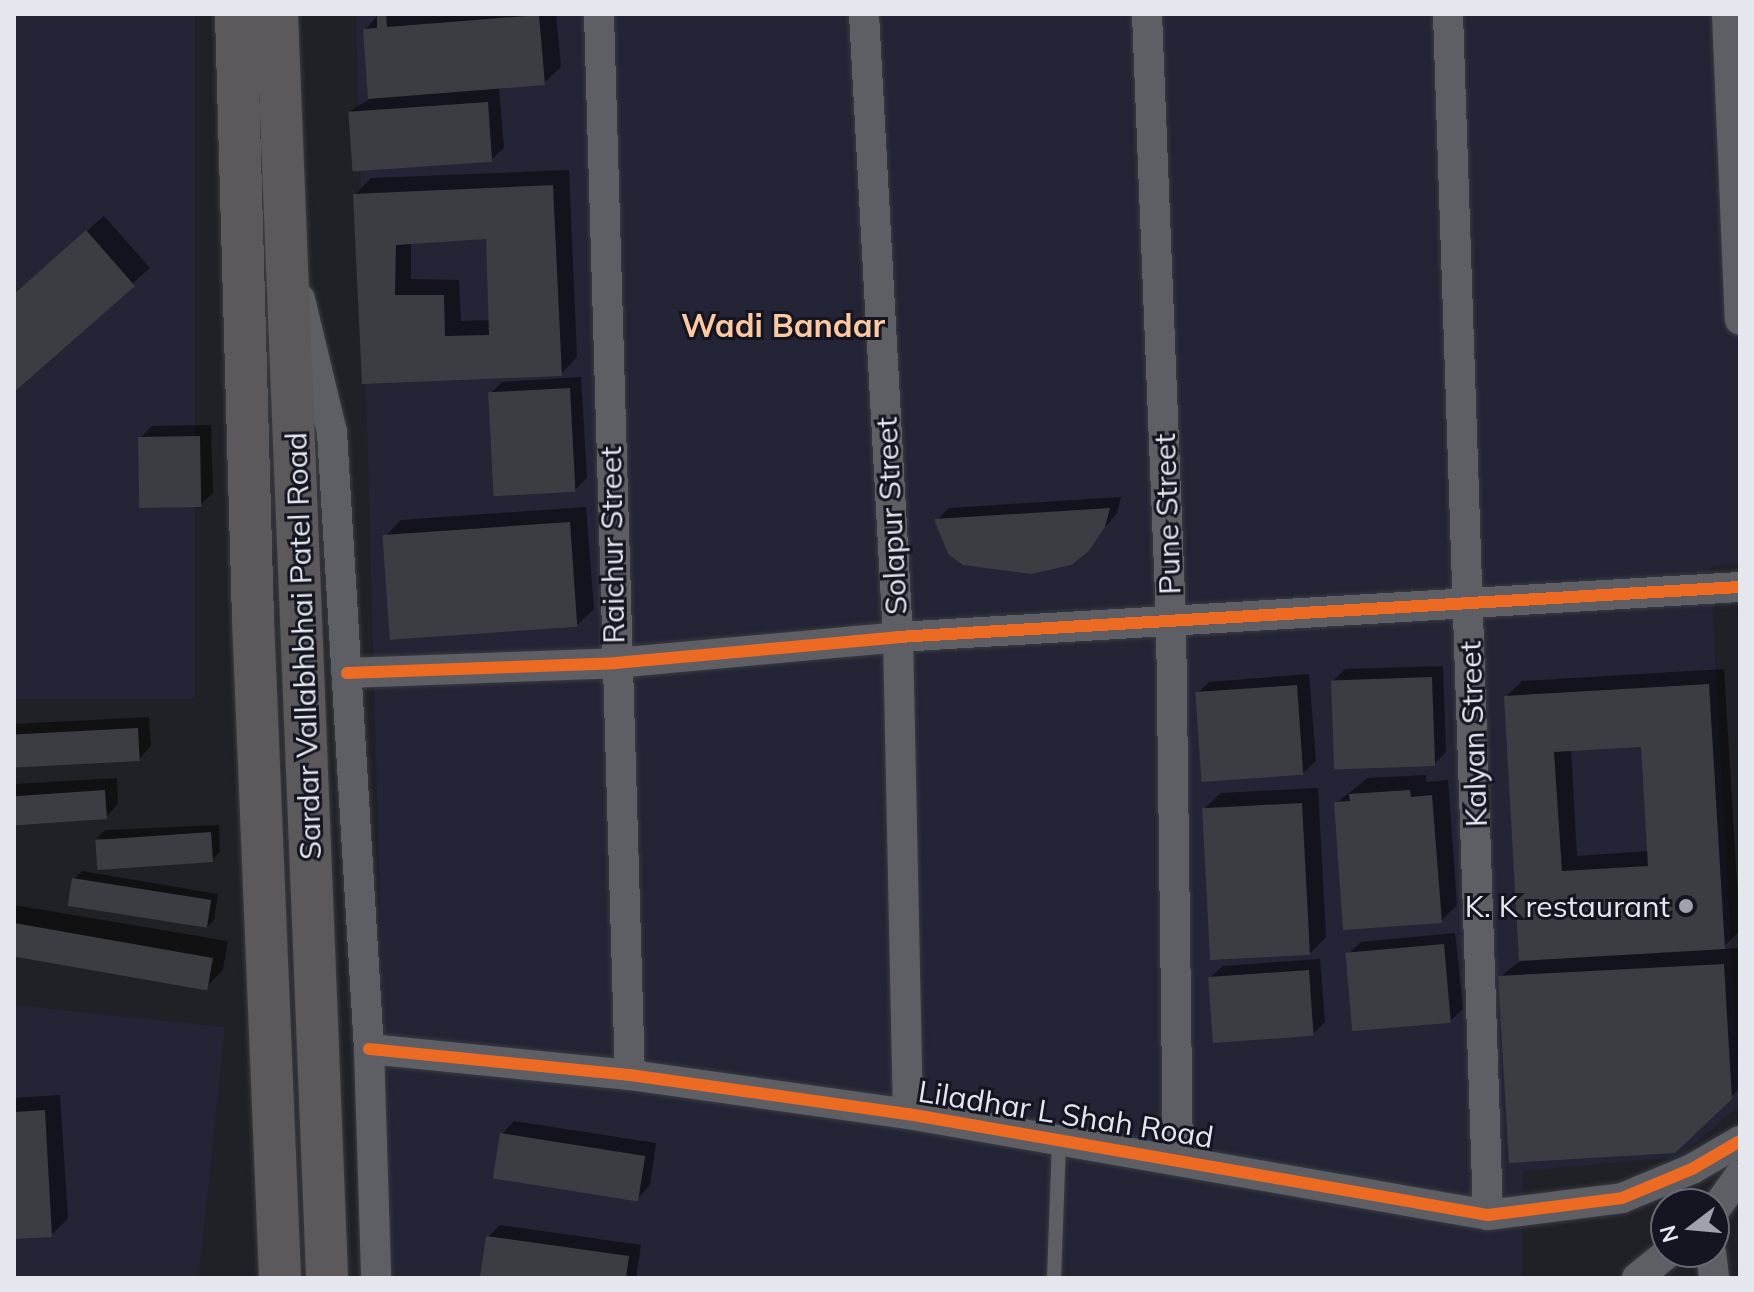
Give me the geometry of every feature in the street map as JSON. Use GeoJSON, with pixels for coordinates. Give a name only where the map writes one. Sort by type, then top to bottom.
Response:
{"type":"FeatureCollection","features":[{"type":"Feature","properties":{"kind":"main road","name":"Sardar Vallabhbhai Patel Road"},"geometry":{"type":"LineString","coordinates":[[236,14],[280,1278]]}},
{"type":"Feature","properties":{"kind":"main road","name":"Sardar Vallabhbhai Patel Road"},"geometry":{"type":"LineString","coordinates":[[277,14],[327,1278]]}},
{"type":"Feature","properties":{"kind":"main road"},"geometry":{"type":"LineString","coordinates":[[242,201],[286,199]]}},
{"type":"Feature","properties":{"kind":"street","name":"Raichur Street"},"geometry":{"type":"LineString","coordinates":[[599,14],[615,663],[630,1075]]}},
{"type":"Feature","properties":{"kind":"street","name":"Solapur Street"},"geometry":{"type":"LineString","coordinates":[[864,14],[898,637],[908,1114]]}},
{"type":"Feature","properties":{"kind":"street","name":"Pune Street"},"geometry":{"type":"LineString","coordinates":[[1147,14],[1171,619],[1178,1158]]}},
{"type":"Feature","properties":{"kind":"street","name":"Kalyan Street"},"geometry":{"type":"LineString","coordinates":[[1448,14],[1488,1215]]}},
{"type":"Feature","properties":{"kind":"street"},"geometry":{"type":"LineString","coordinates":[[1727,14],[1740,320]]}},
{"type":"Feature","properties":{"kind":"street"},"geometry":{"type":"LineString","coordinates":[[288,259],[332,432],[369,1049],[376,1278]]}},
{"type":"Feature","properties":{"kind":"street"},"geometry":{"type":"LineString","coordinates":[[347,673],[615,663],[898,637],[1740,587]]}},
{"type":"Feature","properties":{"kind":"street","name":"Liladhar L Shah Road"},"geometry":{"type":"LineString","coordinates":[[369,1049],[630,1075],[908,1114],[1059,1144],[1178,1158],[1488,1215],[1622,1198],[1692,1169],[1740,1141]]}},
{"type":"Feature","properties":{"kind":"lane"},"geometry":{"type":"LineString","coordinates":[[1054,1278],[1059,1144]]}},
{"type":"Feature","properties":{"kind":"shaded area"},"geometry":{"type":"Polygon","coordinates":[[[14,14],[195,14],[195,699],[14,699],[14,14]]]}},
{"type":"Feature","properties":{"kind":"shaded area"},"geometry":{"type":"Polygon","coordinates":[[[356,14],[1740,14],[1740,565],[1710,567],[1740,1105],[1679,1157],[1523,1171],[1522,1278],[390,1278],[356,14]]]}},
{"type":"Feature","properties":{"kind":"shaded area"},"geometry":{"type":"Polygon","coordinates":[[[14,1005],[225,1027],[198,1278],[14,1278],[14,1005]]]}},
{"type":"Feature","properties":{"kind":"building"},"geometry":{"type":"Polygon","coordinates":[[[377,14],[386,14],[387,27],[539,15],[545,85],[368,99],[363,29],[377,28],[377,14]]]}},
{"type":"Feature","properties":{"kind":"building"},"geometry":{"type":"Polygon","coordinates":[[[488,102],[492,162],[353,172],[348,112],[488,102]]]}},
{"type":"Feature","properties":{"kind":"building"},"geometry":{"type":"Polygon","coordinates":[[[553,185],[562,376],[362,384],[353,194],[553,185]],[[486,239],[396,245],[395,295],[444,295],[445,336],[489,335],[486,239]]]}},
{"type":"Feature","properties":{"kind":"building"},"geometry":{"type":"Polygon","coordinates":[[[86,230],[135,286],[14,392],[14,294],[86,230]]]}},
{"type":"Feature","properties":{"kind":"building"},"geometry":{"type":"Polygon","coordinates":[[[570,388],[575,492],[494,496],[488,392],[570,388]]]}},
{"type":"Feature","properties":{"kind":"building"},"geometry":{"type":"Polygon","coordinates":[[[200,436],[201,507],[139,508],[138,437],[200,436]]]}},
{"type":"Feature","properties":{"kind":"building"},"geometry":{"type":"Polygon","coordinates":[[[1110,508],[1105,527],[1088,552],[1071,565],[1031,574],[963,565],[948,554],[934,519],[1110,508]]]}},
{"type":"Feature","properties":{"kind":"building"},"geometry":{"type":"Polygon","coordinates":[[[570,522],[577,627],[390,640],[382,535],[570,522]]]}},
{"type":"Feature","properties":{"kind":"building"},"geometry":{"type":"Polygon","coordinates":[[[1432,677],[1435,766],[1334,769],[1331,681],[1432,677]]]}},
{"type":"Feature","properties":{"kind":"building"},"geometry":{"type":"Polygon","coordinates":[[[1709,684],[1725,949],[1519,961],[1504,696],[1709,684]],[[1641,747],[1554,752],[1562,871],[1648,866],[1641,747]]]}},
{"type":"Feature","properties":{"kind":"building"},"geometry":{"type":"Polygon","coordinates":[[[1297,685],[1303,775],[1202,782],[1195,692],[1297,685]]]}},
{"type":"Feature","properties":{"kind":"building"},"geometry":{"type":"Polygon","coordinates":[[[138,728],[140,761],[16,767],[14,734],[138,728]]]}},
{"type":"Feature","properties":{"kind":"building"},"geometry":{"type":"Polygon","coordinates":[[[105,790],[107,819],[16,825],[14,796],[105,790]]]}},
{"type":"Feature","properties":{"kind":"building"},"geometry":{"type":"Polygon","coordinates":[[[1410,790],[1411,797],[1432,795],[1442,923],[1343,930],[1334,802],[1350,801],[1349,794],[1410,790]]]}},
{"type":"Feature","properties":{"kind":"building"},"geometry":{"type":"Polygon","coordinates":[[[1302,803],[1310,955],[1210,960],[1202,808],[1302,803]]]}},
{"type":"Feature","properties":{"kind":"building"},"geometry":{"type":"Polygon","coordinates":[[[211,832],[213,862],[97,870],[95,840],[211,832]]]}},
{"type":"Feature","properties":{"kind":"building"},"geometry":{"type":"Polygon","coordinates":[[[72,878],[211,900],[207,928],[68,906],[72,878]]]}},
{"type":"Feature","properties":{"kind":"building"},"geometry":{"type":"Polygon","coordinates":[[[14,923],[213,958],[207,991],[14,957],[14,923]]]}},
{"type":"Feature","properties":{"kind":"building"},"geometry":{"type":"Polygon","coordinates":[[[1444,944],[1451,1023],[1352,1031],[1345,953],[1444,944]]]}},
{"type":"Feature","properties":{"kind":"building"},"geometry":{"type":"Polygon","coordinates":[[[1724,964],[1732,1099],[1675,1153],[1509,1163],[1498,976],[1724,964]]]}},
{"type":"Feature","properties":{"kind":"building"},"geometry":{"type":"Polygon","coordinates":[[[1309,970],[1314,1036],[1213,1043],[1208,977],[1309,970]]]}},
{"type":"Feature","properties":{"kind":"building"},"geometry":{"type":"Polygon","coordinates":[[[45,1110],[52,1237],[14,1239],[14,1112],[45,1110]]]}},
{"type":"Feature","properties":{"kind":"building"},"geometry":{"type":"Polygon","coordinates":[[[500,1133],[645,1156],[638,1201],[493,1178],[500,1133]]]}},
{"type":"Feature","properties":{"kind":"building"},"geometry":{"type":"Polygon","coordinates":[[[486,1236],[629,1256],[626,1278],[480,1277],[486,1236]]]}},
{"type":"Feature","properties":{"kind":"cycle path"},"geometry":{"type":"LineString","coordinates":[[347,673],[615,663],[898,637],[1740,587]]}},
{"type":"Feature","properties":{"kind":"cycle path"},"geometry":{"type":"LineString","coordinates":[[369,1049],[630,1075],[908,1114],[1488,1215],[1622,1198],[1692,1169],[1740,1141]]}},
{"type":"Feature","properties":{"kind":"place","name":"K. K restaurant"},"geometry":{"type":"Point","coordinates":[1686,906]}},
{"type":"Feature","properties":{"kind":"district","name":"Wadi Bandar"},"geometry":{"type":"Point","coordinates":[783,325]}}]}
